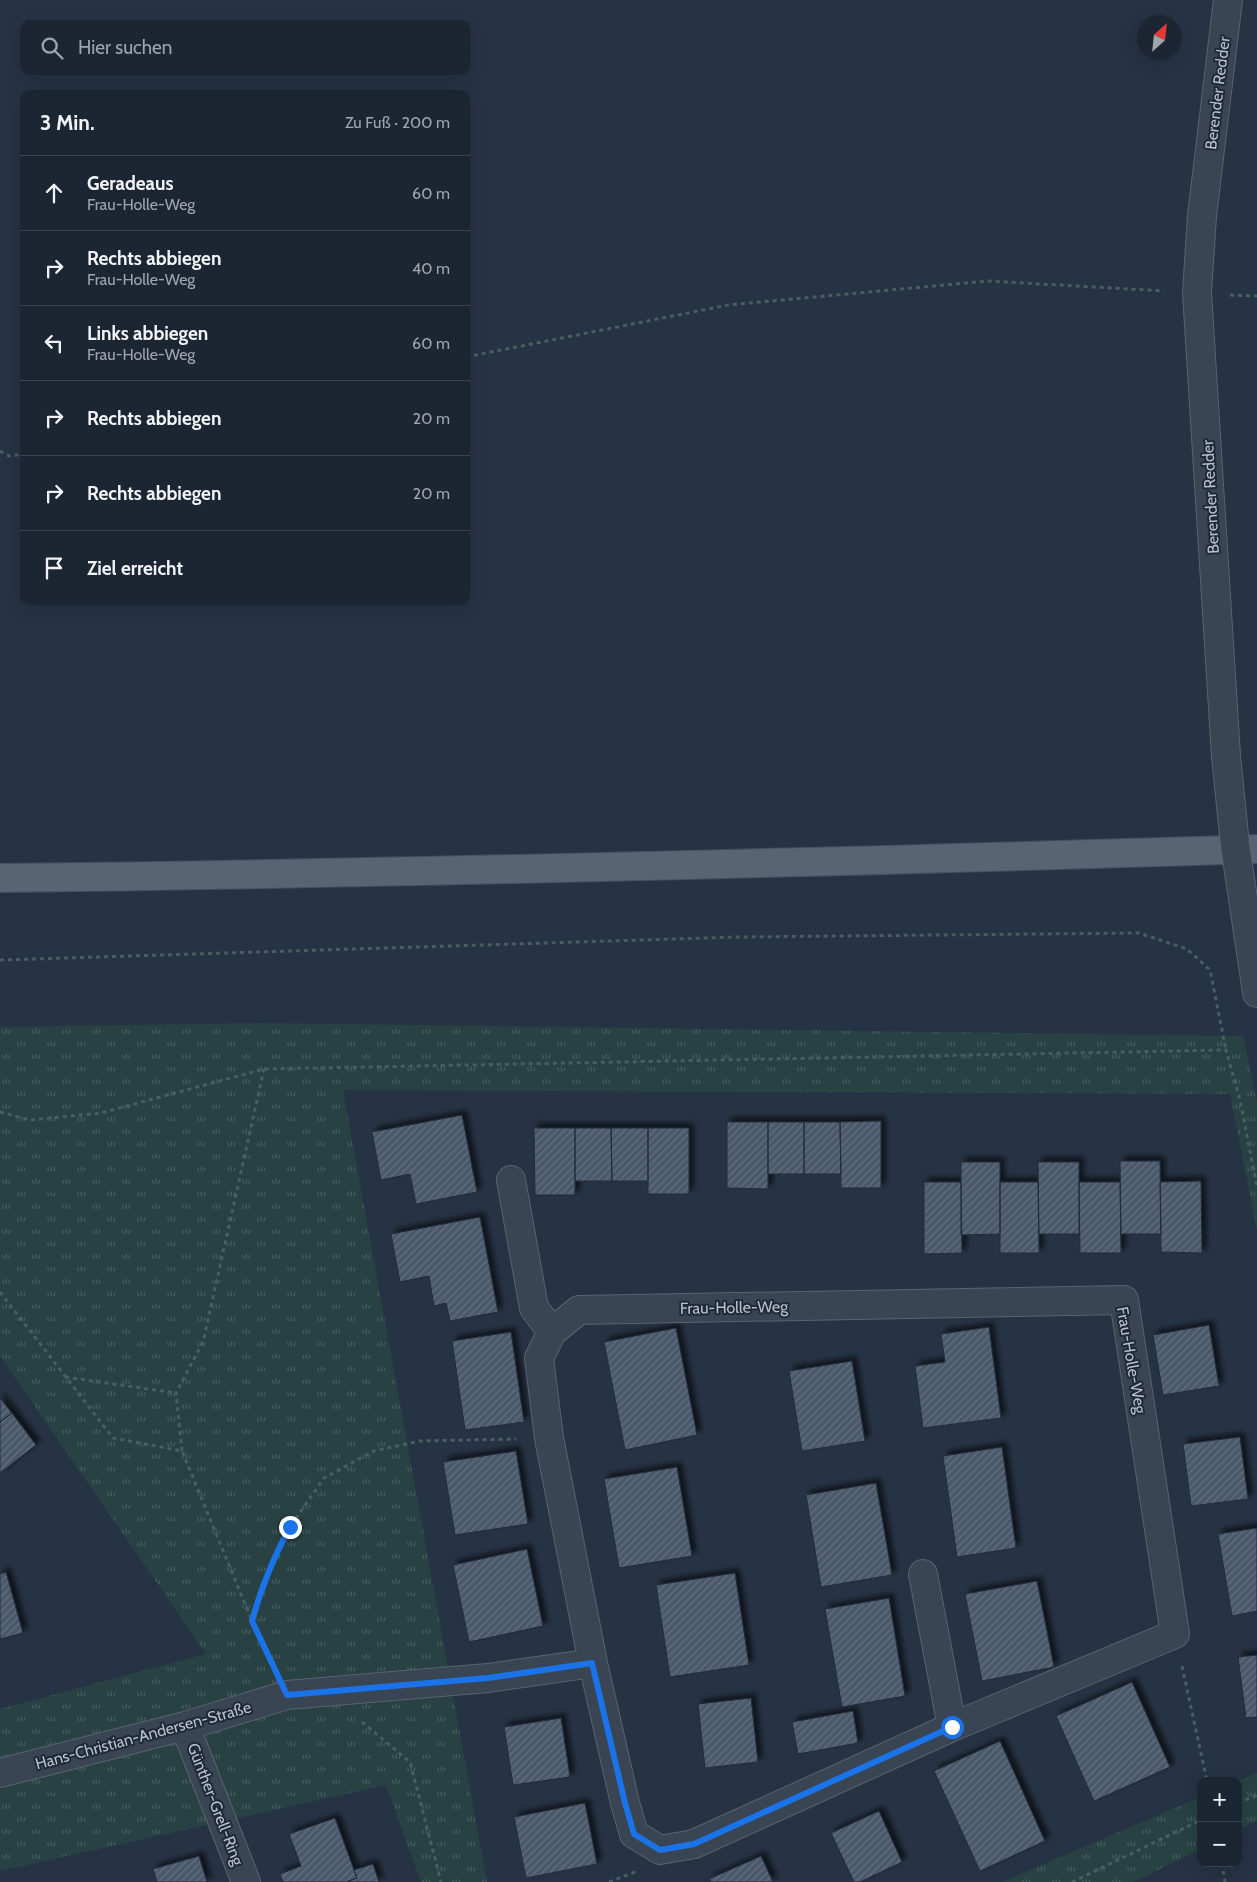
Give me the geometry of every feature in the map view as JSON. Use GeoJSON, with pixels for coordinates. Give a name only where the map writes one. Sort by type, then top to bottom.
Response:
{"type":"FeatureCollection","features":[{"type":"Feature","properties":{"kind":"main road"},"geometry":{"type":"LineString","coordinates":[[0,878],[340,874],[763,864],[1257,849]]}},
{"type":"Feature","properties":{"kind":"street","name":"Berender Redder"},"geometry":{"type":"LineString","coordinates":[[1228,0],[1202,216],[1197,293],[1226,756],[1235,845],[1255,982]]}},
{"type":"Feature","properties":{"kind":"street"},"geometry":{"type":"LineString","coordinates":[[511,1180],[534,1308],[552,1332]]}},
{"type":"Feature","properties":{"kind":"street","name":"Frau-Holle-Weg"},"geometry":{"type":"LineString","coordinates":[[1124,1300],[1175,1634],[952,1727],[694,1844],[660,1850],[634,1834],[625,1803],[592,1663],[549,1438],[539,1358],[552,1332],[579,1310],[1124,1300]]}},
{"type":"Feature","properties":{"kind":"street"},"geometry":{"type":"LineString","coordinates":[[923,1574],[952,1727]]}},
{"type":"Feature","properties":{"kind":"street"},"geometry":{"type":"LineString","coordinates":[[287,1695],[488,1678],[592,1663]]}},
{"type":"Feature","properties":{"kind":"street","name":"Hans-Christian-Andersen-Straße"},"geometry":{"type":"LineString","coordinates":[[0,1773],[186,1726],[287,1695]]}},
{"type":"Feature","properties":{"kind":"street","name":"Günther-Grell-Ring"},"geometry":{"type":"LineString","coordinates":[[186,1726],[246,1882]]}},
{"type":"Feature","properties":{"kind":"path"},"geometry":{"type":"LineString","coordinates":[[470,356],[728,304],[988,281],[1197,293]]}},
{"type":"Feature","properties":{"kind":"path"},"geometry":{"type":"LineString","coordinates":[[0,451],[8,456],[20,454]]}},
{"type":"Feature","properties":{"kind":"path"},"geometry":{"type":"LineString","coordinates":[[0,960],[740,937],[1139,933],[1187,948],[1210,970],[1226,1050],[1240,1100],[1257,1187]]}},
{"type":"Feature","properties":{"kind":"path"},"geometry":{"type":"LineString","coordinates":[[0,1112],[30,1120],[101,1113],[264,1069],[1226,1050]]}},
{"type":"Feature","properties":{"kind":"path"},"geometry":{"type":"LineString","coordinates":[[264,1069],[203,1342],[176,1393],[182,1451],[252,1621],[287,1695]]}},
{"type":"Feature","properties":{"kind":"path"},"geometry":{"type":"LineString","coordinates":[[0,1292],[113,1438],[182,1451]]}},
{"type":"Feature","properties":{"kind":"path"},"geometry":{"type":"LineString","coordinates":[[64,1377],[176,1393]]}},
{"type":"Feature","properties":{"kind":"path"},"geometry":{"type":"LineString","coordinates":[[252,1621],[261,1589],[274,1557],[290,1527],[324,1478],[374,1451],[420,1441],[549,1438]]}},
{"type":"Feature","properties":{"kind":"path"},"geometry":{"type":"LineString","coordinates":[[1175,1634],[1206,1777]]}},
{"type":"Feature","properties":{"kind":"path"},"geometry":{"type":"LineString","coordinates":[[357,1718],[410,1762],[441,1882]]}},
{"type":"Feature","properties":{"kind":"path"},"geometry":{"type":"LineString","coordinates":[[1242,1801],[1257,1795]]}},
{"type":"Feature","properties":{"kind":"path"},"geometry":{"type":"LineString","coordinates":[[1072,1882],[1197,1822]]}},
{"type":"Feature","properties":{"kind":"path"},"geometry":{"type":"LineString","coordinates":[[1223,1867],[1225,1882]]}},
{"type":"Feature","properties":{"kind":"green space"},"geometry":{"type":"Polygon","coordinates":[[[260,1023],[1243,1036],[1257,1101],[1257,1230],[1230,1094],[343,1090],[487,1882],[421,1882],[386,1785],[0,1871],[0,1709],[206,1654],[0,1356],[0,1027],[260,1023]]]}},
{"type":"Feature","properties":{"kind":"green space"},"geometry":{"type":"Polygon","coordinates":[[[1257,1773],[1257,1821],[1242,1828],[1242,1822],[1242,1779],[1257,1773]]]}},
{"type":"Feature","properties":{"kind":"green space"},"geometry":{"type":"Polygon","coordinates":[[[1197,1799],[1197,1851],[1134,1882],[1002,1882],[1197,1799]]]}},
{"type":"Feature","properties":{"kind":"building"},"geometry":{"type":"Polygon","coordinates":[[[462,1115],[477,1192],[416,1204],[410,1174],[381,1180],[372,1132],[462,1115]]]}},
{"type":"Feature","properties":{"kind":"building"},"geometry":{"type":"Polygon","coordinates":[[[881,1121],[881,1188],[841,1188],[840,1122],[881,1121]]]}},
{"type":"Feature","properties":{"kind":"building"},"geometry":{"type":"Polygon","coordinates":[[[727,1122],[768,1122],[768,1189],[727,1188],[727,1122]]]}},
{"type":"Feature","properties":{"kind":"building"},"geometry":{"type":"Polygon","coordinates":[[[768,1122],[804,1122],[804,1174],[768,1174],[768,1122]]]}},
{"type":"Feature","properties":{"kind":"building"},"geometry":{"type":"Polygon","coordinates":[[[804,1122],[840,1122],[841,1174],[804,1174],[804,1122]]]}},
{"type":"Feature","properties":{"kind":"building"},"geometry":{"type":"Polygon","coordinates":[[[534,1128],[575,1128],[575,1195],[535,1195],[534,1128]]]}},
{"type":"Feature","properties":{"kind":"building"},"geometry":{"type":"Polygon","coordinates":[[[575,1128],[611,1128],[612,1181],[575,1181],[575,1128]]]}},
{"type":"Feature","properties":{"kind":"building"},"geometry":{"type":"Polygon","coordinates":[[[611,1128],[648,1128],[648,1181],[612,1181],[611,1128]]]}},
{"type":"Feature","properties":{"kind":"building"},"geometry":{"type":"Polygon","coordinates":[[[648,1128],[689,1128],[689,1194],[648,1194],[648,1128]]]}},
{"type":"Feature","properties":{"kind":"building"},"geometry":{"type":"Polygon","coordinates":[[[1120,1161],[1160,1161],[1161,1234],[1121,1234],[1120,1161]]]}},
{"type":"Feature","properties":{"kind":"building"},"geometry":{"type":"Polygon","coordinates":[[[961,1162],[1000,1162],[1000,1234],[961,1235],[961,1162]]]}},
{"type":"Feature","properties":{"kind":"building"},"geometry":{"type":"Polygon","coordinates":[[[1038,1162],[1079,1162],[1079,1234],[1039,1234],[1038,1162]]]}},
{"type":"Feature","properties":{"kind":"building"},"geometry":{"type":"Polygon","coordinates":[[[1201,1181],[1202,1253],[1161,1252],[1160,1182],[1201,1181]]]}},
{"type":"Feature","properties":{"kind":"building"},"geometry":{"type":"Polygon","coordinates":[[[924,1182],[961,1182],[962,1253],[924,1254],[924,1182]]]}},
{"type":"Feature","properties":{"kind":"building"},"geometry":{"type":"Polygon","coordinates":[[[1000,1182],[1038,1182],[1039,1253],[1000,1253],[1000,1182]]]}},
{"type":"Feature","properties":{"kind":"building"},"geometry":{"type":"Polygon","coordinates":[[[1079,1182],[1120,1182],[1121,1253],[1080,1253],[1079,1182]]]}},
{"type":"Feature","properties":{"kind":"building"},"geometry":{"type":"Polygon","coordinates":[[[480,1217],[498,1312],[450,1321],[446,1303],[434,1306],[429,1276],[400,1282],[391,1234],[480,1217]]]}},
{"type":"Feature","properties":{"kind":"building"},"geometry":{"type":"Polygon","coordinates":[[[1209,1325],[1219,1386],[1163,1395],[1153,1335],[1209,1325]]]}},
{"type":"Feature","properties":{"kind":"building"},"geometry":{"type":"Polygon","coordinates":[[[989,1327],[1001,1418],[923,1428],[915,1366],[945,1362],[941,1334],[989,1327]]]}},
{"type":"Feature","properties":{"kind":"building"},"geometry":{"type":"Polygon","coordinates":[[[676,1328],[697,1435],[625,1450],[604,1342],[676,1328]]]}},
{"type":"Feature","properties":{"kind":"building"},"geometry":{"type":"Polygon","coordinates":[[[511,1332],[524,1422],[465,1430],[452,1341],[511,1332]]]}},
{"type":"Feature","properties":{"kind":"building"},"geometry":{"type":"Polygon","coordinates":[[[852,1361],[865,1441],[802,1451],[789,1371],[852,1361]]]}},
{"type":"Feature","properties":{"kind":"building"},"geometry":{"type":"Polygon","coordinates":[[[0,1398],[12,1413],[0,1422],[0,1398]]]}},
{"type":"Feature","properties":{"kind":"building"},"geometry":{"type":"Polygon","coordinates":[[[12,1413],[36,1445],[0,1473],[0,1422],[12,1413]]]}},
{"type":"Feature","properties":{"kind":"building"},"geometry":{"type":"Polygon","coordinates":[[[1240,1437],[1248,1499],[1191,1506],[1183,1444],[1240,1437]]]}},
{"type":"Feature","properties":{"kind":"building"},"geometry":{"type":"Polygon","coordinates":[[[1002,1447],[1016,1548],[957,1557],[943,1456],[1002,1447]]]}},
{"type":"Feature","properties":{"kind":"building"},"geometry":{"type":"Polygon","coordinates":[[[516,1451],[528,1524],[455,1535],[443,1462],[516,1451]]]}},
{"type":"Feature","properties":{"kind":"building"},"geometry":{"type":"Polygon","coordinates":[[[677,1467],[692,1556],[619,1568],[604,1479],[677,1467]]]}},
{"type":"Feature","properties":{"kind":"building"},"geometry":{"type":"Polygon","coordinates":[[[876,1483],[892,1575],[821,1587],[806,1495],[876,1483]]]}},
{"type":"Feature","properties":{"kind":"building"},"geometry":{"type":"Polygon","coordinates":[[[1257,1528],[1257,1611],[1232,1616],[1218,1534],[1257,1528]]]}},
{"type":"Feature","properties":{"kind":"building"},"geometry":{"type":"Polygon","coordinates":[[[527,1549],[543,1626],[469,1642],[453,1565],[527,1549]]]}},
{"type":"Feature","properties":{"kind":"building"},"geometry":{"type":"Polygon","coordinates":[[[6,1572],[23,1633],[0,1639],[0,1574],[6,1572]]]}},
{"type":"Feature","properties":{"kind":"building"},"geometry":{"type":"Polygon","coordinates":[[[735,1573],[749,1665],[670,1677],[656,1585],[735,1573]]]}},
{"type":"Feature","properties":{"kind":"building"},"geometry":{"type":"Polygon","coordinates":[[[1037,1581],[1054,1667],[982,1681],[965,1594],[1037,1581]]]}},
{"type":"Feature","properties":{"kind":"building"},"geometry":{"type":"Polygon","coordinates":[[[889,1598],[905,1696],[842,1707],[825,1609],[889,1598]]]}},
{"type":"Feature","properties":{"kind":"building"},"geometry":{"type":"Polygon","coordinates":[[[1257,1655],[1257,1717],[1246,1718],[1238,1657],[1257,1655]]]}},
{"type":"Feature","properties":{"kind":"building"},"geometry":{"type":"Polygon","coordinates":[[[1132,1682],[1170,1767],[1094,1801],[1056,1716],[1132,1682]]]}},
{"type":"Feature","properties":{"kind":"building"},"geometry":{"type":"Polygon","coordinates":[[[751,1698],[758,1762],[705,1768],[698,1704],[751,1698]]]}},
{"type":"Feature","properties":{"kind":"building"},"geometry":{"type":"Polygon","coordinates":[[[853,1711],[858,1743],[798,1754],[792,1722],[853,1711]]]}},
{"type":"Feature","properties":{"kind":"building"},"geometry":{"type":"Polygon","coordinates":[[[561,1718],[570,1777],[513,1785],[504,1727],[561,1718]]]}},
{"type":"Feature","properties":{"kind":"building"},"geometry":{"type":"Polygon","coordinates":[[[1000,1741],[1045,1841],[980,1871],[934,1771],[1000,1741]]]}},
{"type":"Feature","properties":{"kind":"building"},"geometry":{"type":"Polygon","coordinates":[[[585,1803],[597,1864],[526,1878],[514,1817],[585,1803]]]}},
{"type":"Feature","properties":{"kind":"building"},"geometry":{"type":"Polygon","coordinates":[[[879,1811],[902,1862],[860,1882],[854,1882],[831,1833],[879,1811]]]}},
{"type":"Feature","properties":{"kind":"building"},"geometry":{"type":"Polygon","coordinates":[[[335,1818],[357,1878],[346,1882],[283,1882],[280,1874],[301,1866],[289,1834],[335,1818]]]}},
{"type":"Feature","properties":{"kind":"building"},"geometry":{"type":"Polygon","coordinates":[[[199,1856],[207,1882],[157,1882],[153,1869],[199,1856]]]}},
{"type":"Feature","properties":{"kind":"building"},"geometry":{"type":"Polygon","coordinates":[[[761,1856],[773,1882],[711,1882],[709,1879],[761,1856]]]}},
{"type":"Feature","properties":{"kind":"building"},"geometry":{"type":"Polygon","coordinates":[[[373,1864],[379,1882],[346,1882],[357,1878],[354,1870],[373,1864]]]}},
{"type":"Feature","properties":{"kind":"route"},"geometry":{"type":"LineString","coordinates":[[290,1527],[274,1557],[261,1589],[252,1621],[287,1695],[488,1678],[592,1663],[634,1834],[660,1850],[694,1844],[952,1727]]}}]}
